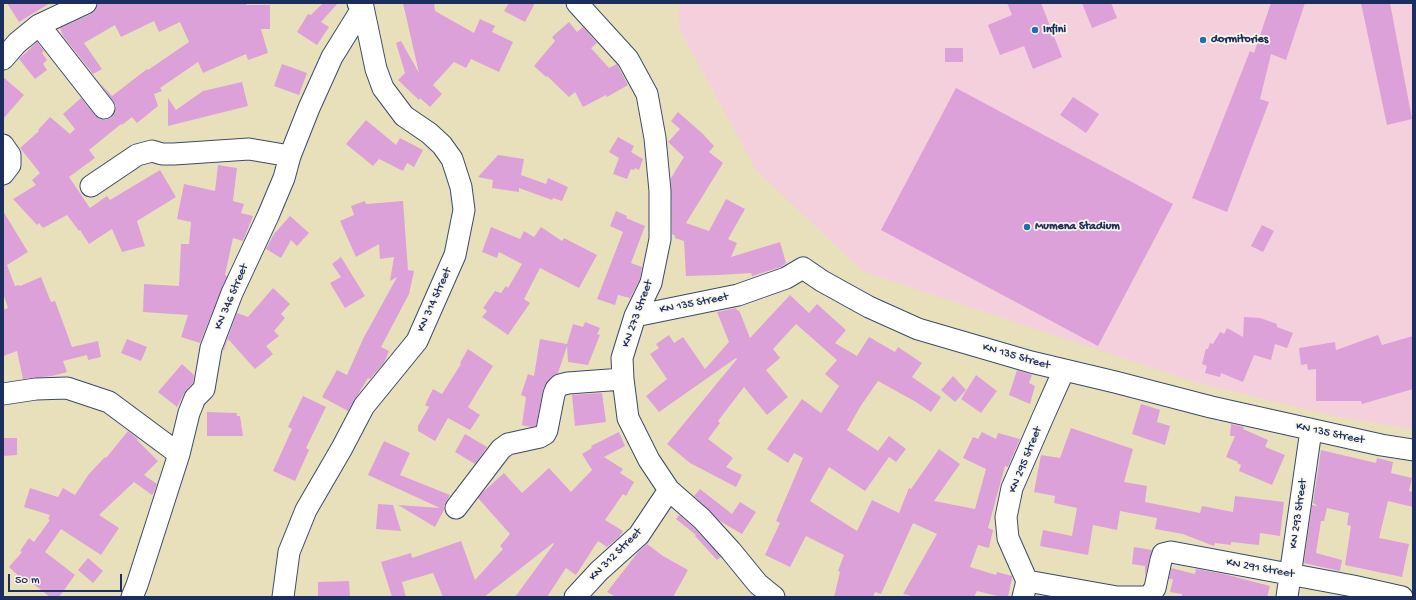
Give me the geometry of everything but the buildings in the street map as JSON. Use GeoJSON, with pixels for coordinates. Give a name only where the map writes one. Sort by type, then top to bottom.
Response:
{"type":"FeatureCollection","features":[{"type":"Feature","properties":{"kind":"street"},"geometry":{"type":"LineString","coordinates":[[3,59],[17,43],[39,25],[86,3]]}},
{"type":"Feature","properties":{"kind":"street","name":"KN 273 Street"},"geometry":{"type":"LineString","coordinates":[[577,3],[628,59],[647,94],[655,138],[660,191],[660,240],[650,283],[635,316],[622,358],[628,418],[649,460],[669,490],[702,519],[758,584],[774,597]]}},
{"type":"Feature","properties":{"kind":"street","name":"KN 346 Street"},"geometry":{"type":"LineString","coordinates":[[132,597],[179,454],[189,413],[195,398],[204,389],[211,348],[232,292],[268,216],[284,178],[290,156],[309,108],[332,57],[361,5]]}},
{"type":"Feature","properties":{"kind":"street","name":"KN 314 Street"},"geometry":{"type":"LineString","coordinates":[[283,597],[290,552],[306,510],[342,448],[364,406],[417,341],[455,255],[464,210],[461,187],[452,160],[442,145],[429,133],[404,116],[383,88],[376,69],[361,5]]}},
{"type":"Feature","properties":{"kind":"street"},"geometry":{"type":"LineString","coordinates":[[39,25],[104,108]]}},
{"type":"Feature","properties":{"kind":"street"},"geometry":{"type":"LineString","coordinates":[[3,145],[10,154],[10,165],[3,174]]}},
{"type":"Feature","properties":{"kind":"street"},"geometry":{"type":"LineString","coordinates":[[91,186],[137,155],[152,151],[162,154],[174,154],[249,149],[290,156]]}},
{"type":"Feature","properties":{"kind":"street","name":"KN 135 Street"},"geometry":{"type":"LineString","coordinates":[[635,316],[738,295],[786,278],[803,268],[822,281],[869,307],[918,329],[1064,370],[1212,407],[1381,445],[1413,450]]}},
{"type":"Feature","properties":{"kind":"street","name":"KN 295 Street"},"geometry":{"type":"LineString","coordinates":[[1025,589],[1008,538],[1006,518],[1012,488],[1064,370]]}},
{"type":"Feature","properties":{"kind":"street"},"geometry":{"type":"LineString","coordinates":[[456,508],[501,449],[508,444],[540,437],[544,434],[547,430],[554,394],[560,385],[568,383],[623,379]]}},
{"type":"Feature","properties":{"kind":"street"},"geometry":{"type":"LineString","coordinates":[[3,394],[36,389],[67,388],[109,402],[179,454]]}},
{"type":"Feature","properties":{"kind":"street","name":"KN 293 Street"},"geometry":{"type":"LineString","coordinates":[[1287,597],[1311,430]]}},
{"type":"Feature","properties":{"kind":"street","name":"KN 312 Street"},"geometry":{"type":"LineString","coordinates":[[575,597],[599,572],[639,535],[669,490]]}},
{"type":"Feature","properties":{"kind":"street","name":"KN 291 Street"},"geometry":{"type":"LineString","coordinates":[[1149,597],[1155,588],[1163,554],[1171,552],[1290,574],[1352,592],[1402,597]]}},
{"type":"Feature","properties":{"kind":"street"},"geometry":{"type":"LineString","coordinates":[[1025,589],[1117,597],[1143,597]]}},
{"type":"Feature","properties":{"kind":"shaded area"},"geometry":{"type":"Polygon","coordinates":[[[679,3],[1413,3],[1413,429],[1344,418],[1197,383],[862,271],[756,170],[679,28],[679,3]]]}},
{"type":"Feature","properties":{"kind":"place","name":"Infini"},"geometry":{"type":"Point","coordinates":[1035,30]}},
{"type":"Feature","properties":{"kind":"place","name":"dormitories"},"geometry":{"type":"Point","coordinates":[1203,40]}},
{"type":"Feature","properties":{"kind":"place","name":"Mumena Stadium"},"geometry":{"type":"Point","coordinates":[1027,227]}}]}
